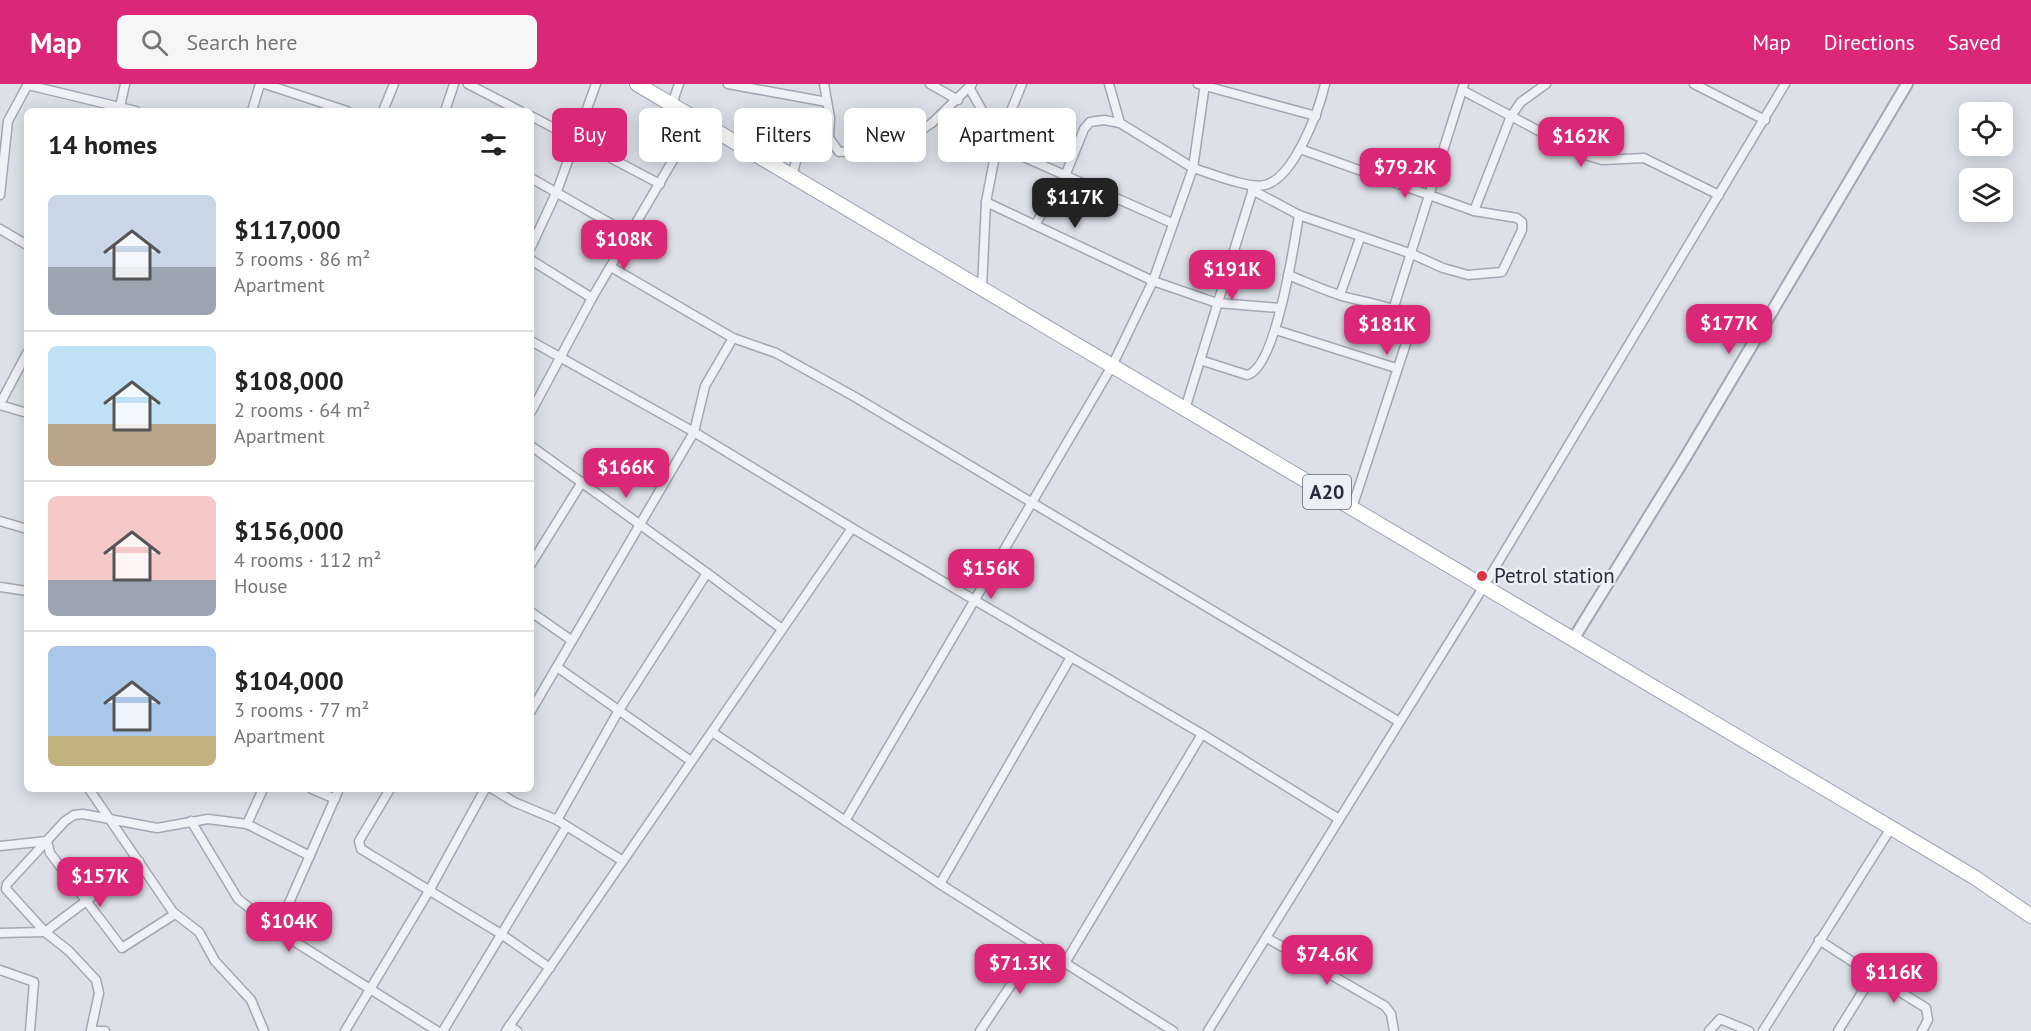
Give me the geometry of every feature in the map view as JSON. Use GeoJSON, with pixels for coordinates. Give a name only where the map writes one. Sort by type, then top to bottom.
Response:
{"type":"FeatureCollection","features":[{"type":"Feature","properties":{"kind":"main road","name":"A20"},"geometry":{"type":"LineString","coordinates":[[638,84],[679,108]]}},
{"type":"Feature","properties":{"kind":"main road","name":"A20"},"geometry":{"type":"LineString","coordinates":[[722,134],[1574,638],[1974,877],[2031,916]]}},
{"type":"Feature","properties":{"kind":"street"},"geometry":{"type":"LineString","coordinates":[[0,195],[8,121],[28,84],[124,108]]}},
{"type":"Feature","properties":{"kind":"street"},"geometry":{"type":"LineString","coordinates":[[120,107],[125,84]]}},
{"type":"Feature","properties":{"kind":"street"},"geometry":{"type":"LineString","coordinates":[[253,108],[262,84],[338,108]]}},
{"type":"Feature","properties":{"kind":"street"},"geometry":{"type":"LineString","coordinates":[[384,108],[394,84]]}},
{"type":"Feature","properties":{"kind":"street"},"geometry":{"type":"LineString","coordinates":[[446,108],[454,84]]}},
{"type":"Feature","properties":{"kind":"street"},"geometry":{"type":"LineString","coordinates":[[468,84],[511,108]]}},
{"type":"Feature","properties":{"kind":"street"},"geometry":{"type":"LineString","coordinates":[[586,108],[596,84]]}},
{"type":"Feature","properties":{"kind":"street"},"geometry":{"type":"LineString","coordinates":[[672,104],[679,84]]}},
{"type":"Feature","properties":{"kind":"street"},"geometry":{"type":"LineString","coordinates":[[728,84],[756,87],[827,102]]}},
{"type":"Feature","properties":{"kind":"street"},"geometry":{"type":"LineString","coordinates":[[824,84],[828,108]]}},
{"type":"Feature","properties":{"kind":"street"},"geometry":{"type":"LineString","coordinates":[[930,84],[958,100]]}},
{"type":"Feature","properties":{"kind":"street"},"geometry":{"type":"LineString","coordinates":[[1012,108],[1022,84]]}},
{"type":"Feature","properties":{"kind":"street"},"geometry":{"type":"LineString","coordinates":[[1109,84],[1120,123]]}},
{"type":"Feature","properties":{"kind":"street"},"geometry":{"type":"LineString","coordinates":[[1253,188],[1273,181],[1300,149],[1316,116],[1325,84]]}},
{"type":"Feature","properties":{"kind":"street"},"geometry":{"type":"LineString","coordinates":[[1474,211],[1511,116],[1521,102],[1545,84]]}},
{"type":"Feature","properties":{"kind":"street"},"geometry":{"type":"LineString","coordinates":[[1694,84],[1765,120]]}},
{"type":"Feature","properties":{"kind":"street"},"geometry":{"type":"LineString","coordinates":[[1208,1031],[1268,938],[1398,721],[1484,586],[1566,445],[1785,84]]}},
{"type":"Feature","properties":{"kind":"street"},"geometry":{"type":"LineString","coordinates":[[1574,638],[1907,84]]}},
{"type":"Feature","properties":{"kind":"street"},"geometry":{"type":"LineString","coordinates":[[845,821],[1112,366],[1153,281],[1193,168],[1203,85],[1316,116]]}},
{"type":"Feature","properties":{"kind":"street"},"geometry":{"type":"LineString","coordinates":[[832,143],[836,150],[846,152],[885,150],[906,140],[958,100],[971,86],[982,108]]}},
{"type":"Feature","properties":{"kind":"street"},"geometry":{"type":"LineString","coordinates":[[1393,310],[1463,87],[1582,154],[1602,160],[1644,158],[1719,195]]}},
{"type":"Feature","properties":{"kind":"street"},"geometry":{"type":"LineString","coordinates":[[534,117],[552,126]]}},
{"type":"Feature","properties":{"kind":"street"},"geometry":{"type":"LineString","coordinates":[[1035,225],[1065,176],[1084,129],[1090,122],[1104,120],[1120,123],[1193,168],[1253,188],[1299,215],[1468,275],[1502,272],[1522,230],[1522,222],[1518,218],[1474,211],[1300,149]]}},
{"type":"Feature","properties":{"kind":"street"},"geometry":{"type":"LineString","coordinates":[[534,240],[566,162]]}},
{"type":"Feature","properties":{"kind":"street"},"geometry":{"type":"LineString","coordinates":[[620,162],[660,184]]}},
{"type":"Feature","properties":{"kind":"street"},"geometry":{"type":"LineString","coordinates":[[534,406],[592,297],[673,162]]}},
{"type":"Feature","properties":{"kind":"street"},"geometry":{"type":"LineString","coordinates":[[792,176],[796,162]]}},
{"type":"Feature","properties":{"kind":"street"},"geometry":{"type":"LineString","coordinates":[[982,289],[986,202],[994,162]]}},
{"type":"Feature","properties":{"kind":"street"},"geometry":{"type":"LineString","coordinates":[[1037,162],[1172,223]]}},
{"type":"Feature","properties":{"kind":"street"},"geometry":{"type":"LineString","coordinates":[[534,180],[629,234]]}},
{"type":"Feature","properties":{"kind":"street"},"geometry":{"type":"LineString","coordinates":[[1185,409],[1253,188]]}},
{"type":"Feature","properties":{"kind":"street"},"geometry":{"type":"LineString","coordinates":[[986,202],[1153,281],[1217,303],[1280,308]]}},
{"type":"Feature","properties":{"kind":"street"},"geometry":{"type":"LineString","coordinates":[[1200,360],[1247,375],[1260,368],[1276,330],[1299,215]]}},
{"type":"Feature","properties":{"kind":"street"},"geometry":{"type":"LineString","coordinates":[[0,229],[24,243]]}},
{"type":"Feature","properties":{"kind":"street"},"geometry":{"type":"LineString","coordinates":[[1340,295],[1360,238]]}},
{"type":"Feature","properties":{"kind":"street"},"geometry":{"type":"LineString","coordinates":[[534,262],[592,297]]}},
{"type":"Feature","properties":{"kind":"street"},"geometry":{"type":"LineString","coordinates":[[611,267],[733,338],[776,353],[1398,721]]}},
{"type":"Feature","properties":{"kind":"street"},"geometry":{"type":"LineString","coordinates":[[1288,275],[1340,295],[1393,310],[1408,316],[1413,324],[1396,368],[1352,508]]}},
{"type":"Feature","properties":{"kind":"street"},"geometry":{"type":"LineString","coordinates":[[1276,330],[1396,368]]}},
{"type":"Feature","properties":{"kind":"street"},"geometry":{"type":"LineString","coordinates":[[534,706],[694,432],[705,386],[733,338]]}},
{"type":"Feature","properties":{"kind":"street"},"geometry":{"type":"LineString","coordinates":[[534,343],[694,432],[975,602],[1202,734],[1339,819]]}},
{"type":"Feature","properties":{"kind":"street"},"geometry":{"type":"LineString","coordinates":[[24,359],[0,404],[24,412]]}},
{"type":"Feature","properties":{"kind":"street"},"geometry":{"type":"LineString","coordinates":[[534,448],[782,629]]}},
{"type":"Feature","properties":{"kind":"street"},"geometry":{"type":"LineString","coordinates":[[534,559],[582,482]]}},
{"type":"Feature","properties":{"kind":"street"},"geometry":{"type":"LineString","coordinates":[[0,521],[24,528]]}},
{"type":"Feature","properties":{"kind":"street"},"geometry":{"type":"LineString","coordinates":[[511,1029],[550,968],[852,528]]}},
{"type":"Feature","properties":{"kind":"street"},"geometry":{"type":"LineString","coordinates":[[557,820],[619,710],[707,573]]}},
{"type":"Feature","properties":{"kind":"street"},"geometry":{"type":"LineString","coordinates":[[0,587],[24,591]]}},
{"type":"Feature","properties":{"kind":"street"},"geometry":{"type":"LineString","coordinates":[[534,614],[571,640]]}},
{"type":"Feature","properties":{"kind":"street"},"geometry":{"type":"LineString","coordinates":[[940,884],[1071,657]]}},
{"type":"Feature","properties":{"kind":"street"},"geometry":{"type":"LineString","coordinates":[[557,667],[691,761]]}},
{"type":"Feature","properties":{"kind":"street"},"geometry":{"type":"LineString","coordinates":[[712,732],[940,884],[1173,1031]]}},
{"type":"Feature","properties":{"kind":"street"},"geometry":{"type":"LineString","coordinates":[[1065,963],[1202,734]]}},
{"type":"Feature","properties":{"kind":"street"},"geometry":{"type":"LineString","coordinates":[[91,792],[105,816],[175,914],[199,932],[215,961],[251,1000],[264,1031]]}},
{"type":"Feature","properties":{"kind":"street"},"geometry":{"type":"LineString","coordinates":[[247,824],[262,792]]}},
{"type":"Feature","properties":{"kind":"street"},"geometry":{"type":"LineString","coordinates":[[319,792],[335,799]]}},
{"type":"Feature","properties":{"kind":"street"},"geometry":{"type":"LineString","coordinates":[[284,935],[289,903],[338,792]]}},
{"type":"Feature","properties":{"kind":"street"},"geometry":{"type":"LineString","coordinates":[[388,792],[359,845],[429,891],[501,934],[550,968]]}},
{"type":"Feature","properties":{"kind":"street"},"geometry":{"type":"LineString","coordinates":[[345,1031],[429,891],[483,792]]}},
{"type":"Feature","properties":{"kind":"street"},"geometry":{"type":"LineString","coordinates":[[498,792],[514,802],[557,820],[623,861]]}},
{"type":"Feature","properties":{"kind":"street"},"geometry":{"type":"LineString","coordinates":[[105,1031],[91,1031],[99,986],[69,951],[45,932],[6,889],[47,841],[74,815],[105,816],[157,828],[208,819],[247,824],[310,856]]}},
{"type":"Feature","properties":{"kind":"street"},"geometry":{"type":"LineString","coordinates":[[191,821],[237,899],[284,935],[437,1031]]}},
{"type":"Feature","properties":{"kind":"street"},"geometry":{"type":"LineString","coordinates":[[443,1031],[566,827]]}},
{"type":"Feature","properties":{"kind":"street"},"geometry":{"type":"LineString","coordinates":[[1763,1031],[1891,828]]}},
{"type":"Feature","properties":{"kind":"street"},"geometry":{"type":"LineString","coordinates":[[0,846],[47,841]]}},
{"type":"Feature","properties":{"kind":"street"},"geometry":{"type":"LineString","coordinates":[[47,841],[50,853],[124,949],[175,914]]}},
{"type":"Feature","properties":{"kind":"street"},"geometry":{"type":"LineString","coordinates":[[0,933],[45,932],[139,861]]}},
{"type":"Feature","properties":{"kind":"street"},"geometry":{"type":"LineString","coordinates":[[1268,938],[1384,1006],[1390,1014],[1394,1031]]}},
{"type":"Feature","properties":{"kind":"street"},"geometry":{"type":"LineString","coordinates":[[1819,940],[1926,1008],[1928,1020],[1922,1031]]}},
{"type":"Feature","properties":{"kind":"street"},"geometry":{"type":"LineString","coordinates":[[980,1031],[1038,945]]}},
{"type":"Feature","properties":{"kind":"street"},"geometry":{"type":"LineString","coordinates":[[0,970],[34,982],[30,1031]]}},
{"type":"Feature","properties":{"kind":"street"},"geometry":{"type":"LineString","coordinates":[[1838,1031],[1873,975]]}},
{"type":"Feature","properties":{"kind":"street"},"geometry":{"type":"LineString","coordinates":[[1709,1031],[1720,1019],[1749,1031]]}},
{"type":"Feature","properties":{"kind":"place","name":"Petrol station"},"geometry":{"type":"Point","coordinates":[1482,576]}}]}
